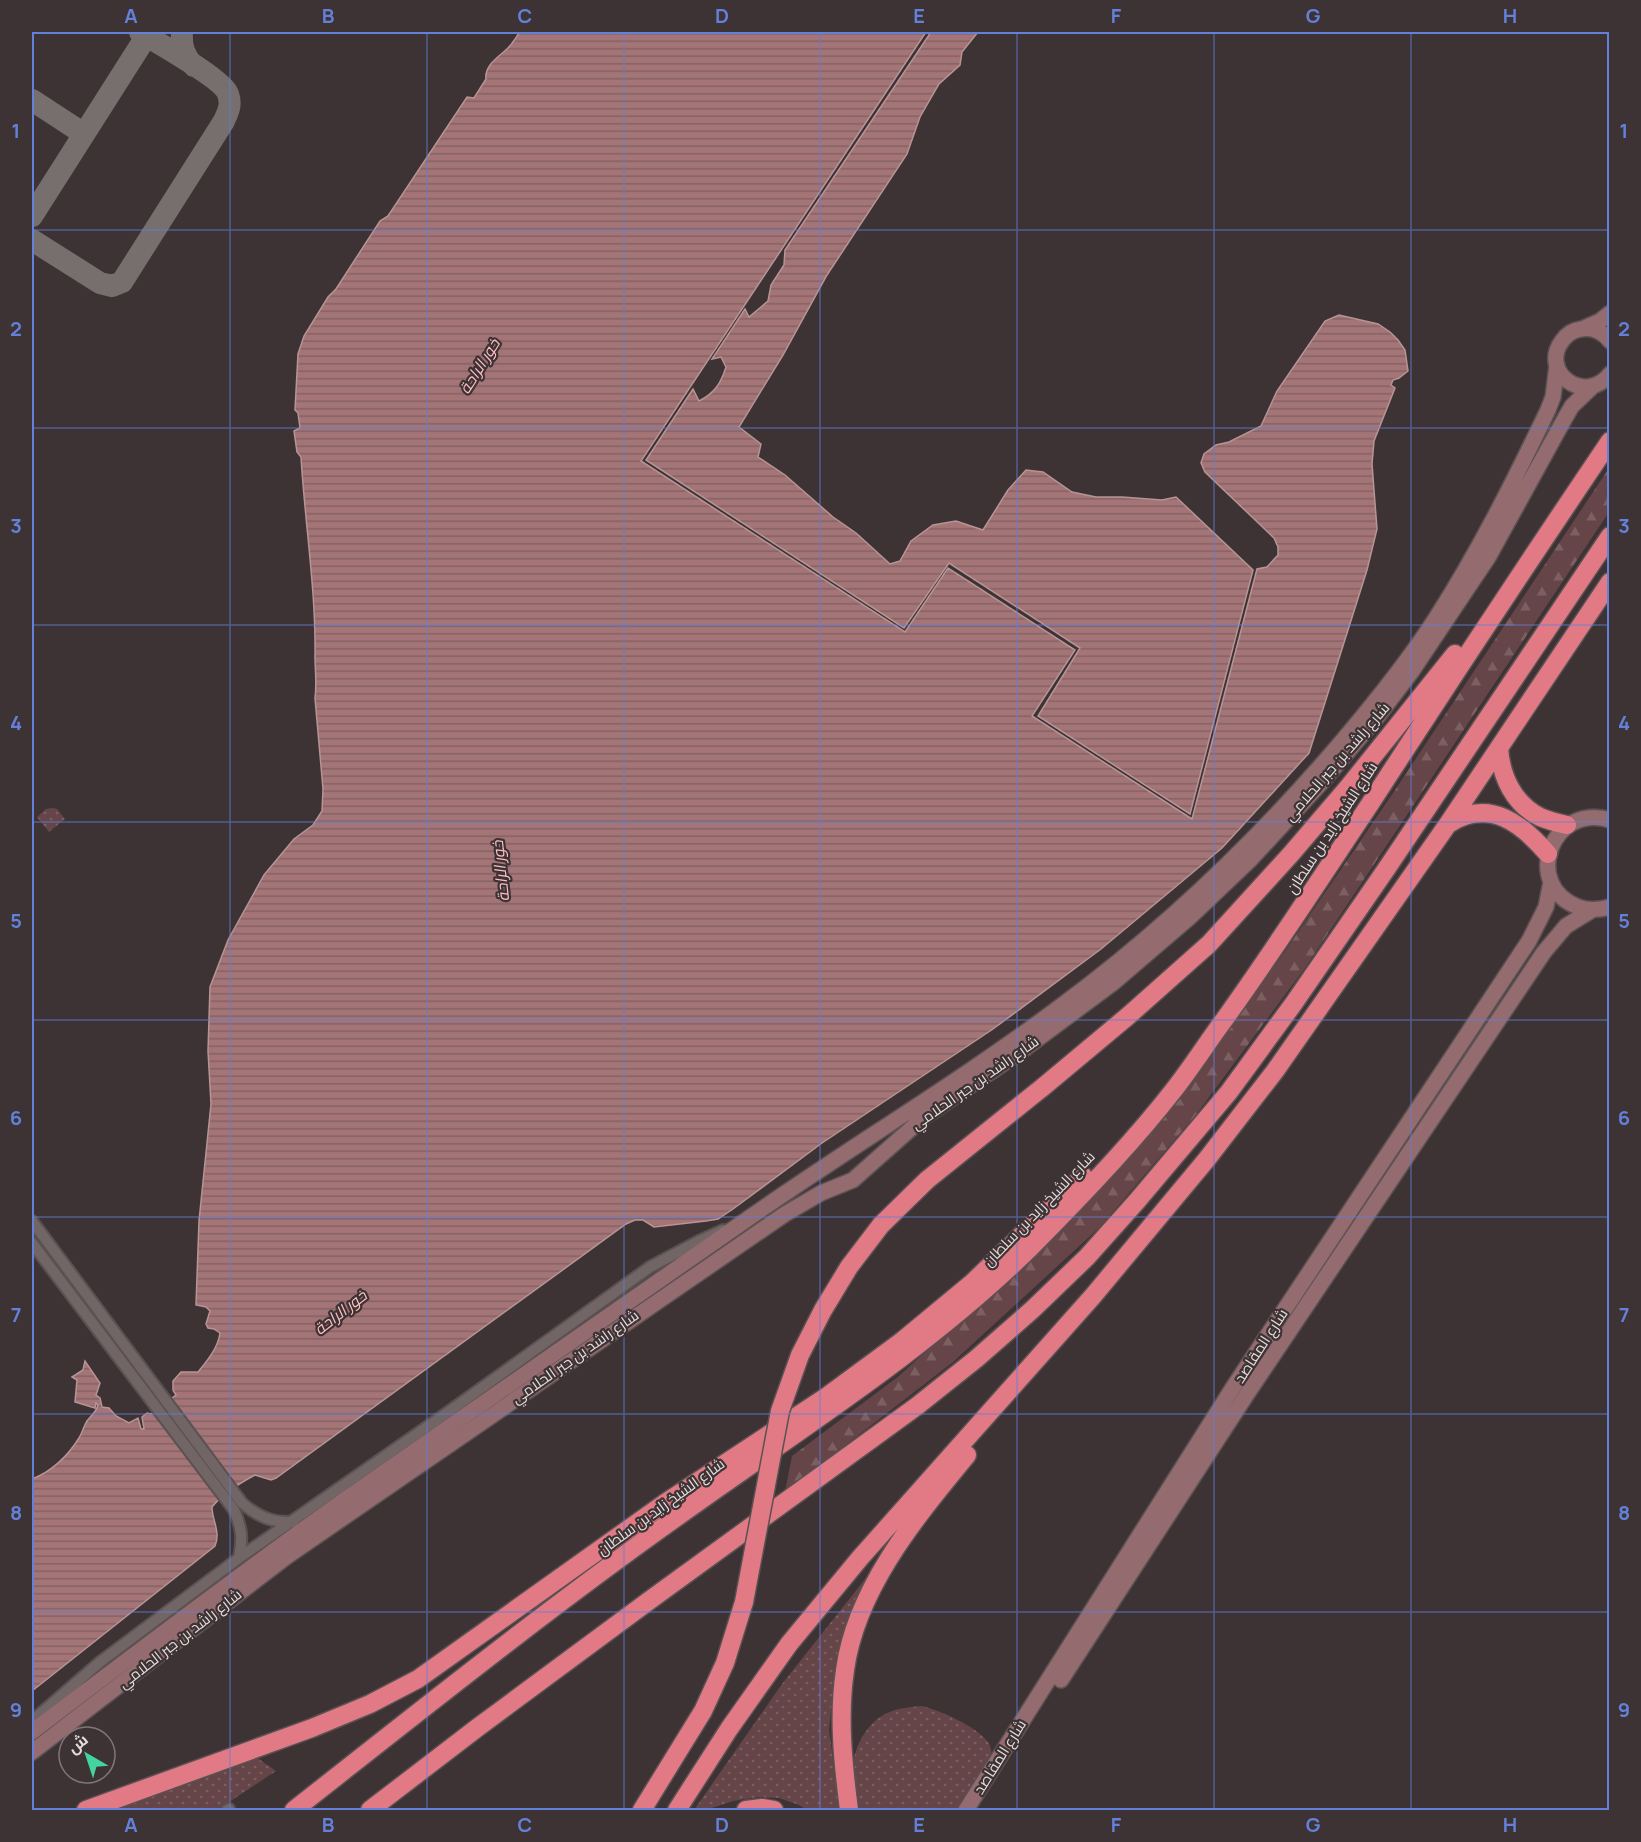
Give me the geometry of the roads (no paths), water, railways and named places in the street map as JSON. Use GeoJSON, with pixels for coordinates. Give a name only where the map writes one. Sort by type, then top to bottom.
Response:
{"type":"FeatureCollection","features":[{"type":"Feature","properties":{"kind":"highway","name":"شارع الشيخ زايد بن سلطان"},"geometry":{"type":"LineString","coordinates":[[294,1810],[433,1700],[656,1531],[858,1391],[935,1333],[1029,1249],[1174,1090],[1273,951],[1610,441]]}},
{"type":"Feature","properties":{"kind":"highway"},"geometry":{"type":"LineString","coordinates":[[370,1810],[506,1706],[917,1406],[1017,1324],[1087,1257],[1229,1092],[1294,1003],[1610,536]]}},
{"type":"Feature","properties":{"kind":"highway"},"geometry":{"type":"LineString","coordinates":[[677,1810],[729,1729],[789,1644],[860,1558],[1093,1296],[1207,1159],[1275,1071],[1448,824],[1610,582]]}},
{"type":"Feature","properties":{"kind":"highway"},"geometry":{"type":"LineString","coordinates":[[643,1810],[703,1711],[725,1663],[744,1602],[780,1411],[800,1355],[849,1267],[881,1225],[927,1180],[1128,1016],[1209,944],[1350,785],[1514,584]]}},
{"type":"Feature","properties":{"kind":"highway"},"geometry":{"type":"LineString","coordinates":[[1499,748],[1501,766],[1507,783],[1520,802],[1528,810],[1543,818],[1567,825]]}},
{"type":"Feature","properties":{"kind":"highway"},"geometry":{"type":"LineString","coordinates":[[1448,824],[1473,813],[1490,813],[1522,828],[1548,854]]}},
{"type":"Feature","properties":{"kind":"highway"},"geometry":{"type":"LineString","coordinates":[[86,1810],[312,1728],[370,1704],[418,1679],[665,1503],[826,1397],[903,1341],[972,1283],[1174,1090]]}},
{"type":"Feature","properties":{"kind":"highway"},"geometry":{"type":"LineString","coordinates":[[849,1810],[841,1742],[841,1708],[845,1668],[855,1628],[876,1581],[900,1540],[931,1499],[1057,1351],[1093,1296]]}},
{"type":"Feature","properties":{"kind":"highway"},"geometry":{"type":"LineString","coordinates":[[746,1810],[762,1808],[774,1810]]}},
{"type":"Feature","properties":{"kind":"main road"},"geometry":{"type":"LineString","coordinates":[[1584,328],[1610,313]]}},
{"type":"Feature","properties":{"kind":"main road"},"geometry":{"type":"LineString","coordinates":[[1584,328],[1601,332],[1610,341]]}},
{"type":"Feature","properties":{"kind":"main road","name":"شارع راشد بن جبر الحلامي"},"geometry":{"type":"LineString","coordinates":[[32,1732],[255,1564],[742,1222],[1011,1043],[1105,973],[1182,908],[1313,776],[1367,711],[1435,620],[1505,497],[1548,410],[1553,397],[1556,355],[1559,345],[1565,336],[1574,330],[1584,328]]}},
{"type":"Feature","properties":{"kind":"main road"},"geometry":{"type":"LineString","coordinates":[[1557,364],[1561,374],[1575,385],[1593,386]]}},
{"type":"Feature","properties":{"kind":"main road","name":"شارع راشد بن جبر الحلامي"},"geometry":{"type":"LineString","coordinates":[[32,1752],[286,1557],[733,1247],[801,1204],[853,1179],[924,1117],[1020,1052],[1113,983],[1190,917],[1251,859],[1322,782],[1378,716],[1412,671],[1489,556],[1572,406],[1610,374]]}},
{"type":"Feature","properties":{"kind":"main road"},"geometry":{"type":"LineString","coordinates":[[1610,808],[1593,817],[1567,825],[1557,835],[1548,854],[1548,873],[1551,882],[1563,899],[1572,905],[1592,910],[1610,907]]}},
{"type":"Feature","properties":{"kind":"main road"},"geometry":{"type":"LineString","coordinates":[[1593,817],[1610,820]]}},
{"type":"Feature","properties":{"kind":"main road","name":"شارع المقاصد"},"geometry":{"type":"LineString","coordinates":[[966,1810],[1234,1386],[1529,941],[1541,919],[1551,882]]}},
{"type":"Feature","properties":{"kind":"main road","name":"شارع المقاصد"},"geometry":{"type":"LineString","coordinates":[[975,1810],[1247,1394],[1544,952],[1566,926],[1592,910]]}},
{"type":"Feature","properties":{"kind":"main road"},"geometry":{"type":"LineString","coordinates":[[801,1204],[807,1195],[845,1174],[844,1166],[835,1160]]}},
{"type":"Feature","properties":{"kind":"main road"},"geometry":{"type":"LineString","coordinates":[[632,1300],[640,1288],[666,1268],[666,1258]]}},
{"type":"Feature","properties":{"kind":"street"},"geometry":{"type":"LineString","coordinates":[[32,1221],[238,1506],[242,1539],[239,1558]]}},
{"type":"Feature","properties":{"kind":"street"},"geometry":{"type":"LineString","coordinates":[[32,1722],[100,1662],[239,1558],[650,1267],[701,1240],[742,1222]]}},
{"type":"Feature","properties":{"kind":"street"},"geometry":{"type":"LineString","coordinates":[[32,1243],[238,1506],[270,1520],[293,1521]]}},
{"type":"Feature","properties":{"kind":"water","name":"خور الراحة"},"geometry":{"type":"Polygon","coordinates":[[[520,32],[926,32],[641,461],[905,632],[948,568],[1075,650],[1032,716],[1192,819],[1257,569],[1267,567],[1278,555],[1278,547],[1274,538],[1205,472],[1201,463],[1204,454],[1216,445],[1229,442],[1261,426],[1277,391],[1325,321],[1339,315],[1378,324],[1390,332],[1405,350],[1408,371],[1393,380],[1391,385],[1395,388],[1374,441],[1372,464],[1377,529],[1367,570],[1309,753],[1222,848],[1101,949],[993,1029],[822,1143],[718,1219],[654,1227],[643,1220],[635,1220],[626,1224],[276,1478],[271,1480],[255,1475],[232,1489],[212,1507],[217,1531],[215,1546],[32,1691],[32,1479],[52,1468],[70,1451],[98,1405],[96,1403],[95,1408],[75,1402],[77,1380],[72,1377],[83,1370],[85,1361],[100,1383],[96,1395],[100,1398],[102,1407],[109,1408],[116,1416],[129,1423],[138,1418],[141,1429],[144,1429],[142,1417],[147,1413],[151,1414],[176,1395],[173,1390],[173,1381],[181,1372],[198,1372],[215,1349],[219,1339],[220,1333],[208,1328],[206,1324],[210,1311],[206,1307],[196,1305],[199,1221],[211,1104],[208,1051],[210,987],[228,940],[264,875],[294,839],[313,825],[322,811],[323,789],[315,698],[312,582],[301,457],[297,452],[294,431],[300,428],[298,413],[295,410],[298,354],[304,336],[328,297],[336,289],[380,221],[388,216],[467,97],[474,98],[486,79],[487,69],[510,46],[520,32]]]}},
{"type":"Feature","properties":{"kind":"water"},"geometry":{"type":"Polygon","coordinates":[[[931,32],[978,32],[962,52],[960,65],[939,84],[920,117],[907,154],[827,275],[783,355],[739,427],[761,444],[758,457],[785,475],[890,564],[900,561],[911,541],[933,525],[956,521],[983,530],[1008,490],[1026,470],[1043,472],[1072,492],[1096,497],[1162,500],[1176,497],[1253,570],[1190,814],[1038,716],[1080,648],[949,563],[904,628],[646,460],[693,389],[699,401],[717,387],[726,367],[721,357],[712,359],[745,309],[749,317],[768,301],[771,285],[784,265],[785,250],[931,32]]]}}]}
